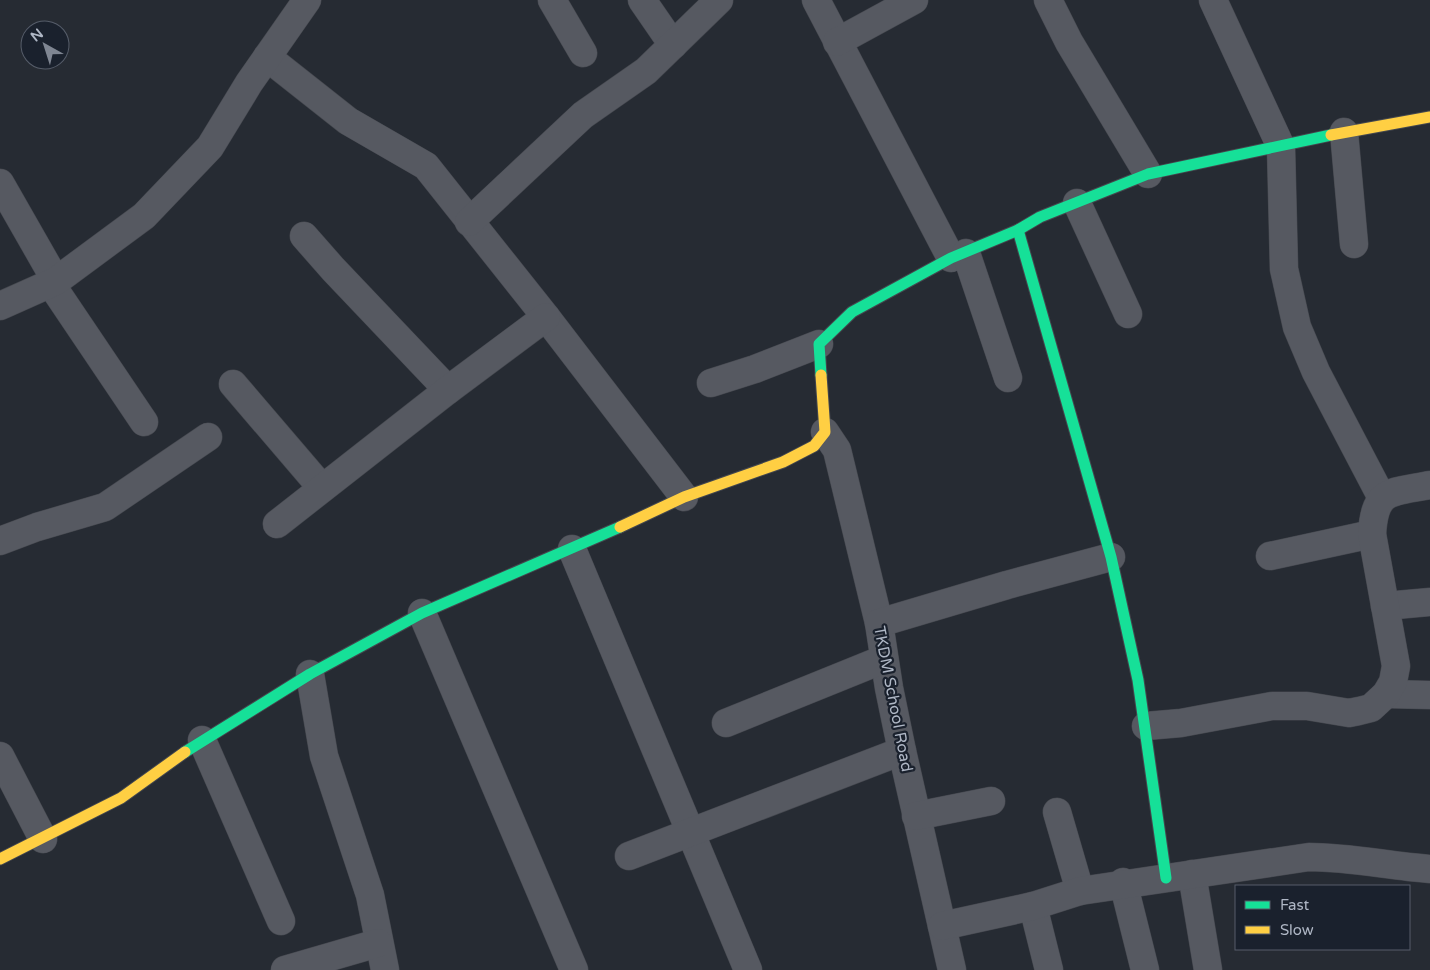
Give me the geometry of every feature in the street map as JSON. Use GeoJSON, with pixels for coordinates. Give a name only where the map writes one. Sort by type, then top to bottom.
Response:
{"type":"FeatureCollection","features":[{"type":"Feature","properties":{"kind":"street"},"geometry":{"type":"LineString","coordinates":[[552,0],[583,53]]}},
{"type":"Feature","properties":{"kind":"street"},"geometry":{"type":"LineString","coordinates":[[642,0],[673,45]]}},
{"type":"Feature","properties":{"kind":"street"},"geometry":{"type":"LineString","coordinates":[[469,222],[583,115],[646,71],[719,0]]}},
{"type":"Feature","properties":{"kind":"street"},"geometry":{"type":"LineString","coordinates":[[816,0],[837,42],[959,256],[1008,378]]}},
{"type":"Feature","properties":{"kind":"street"},"geometry":{"type":"LineString","coordinates":[[837,42],[914,0]]}},
{"type":"Feature","properties":{"kind":"street"},"geometry":{"type":"LineString","coordinates":[[1048,0],[1070,42],[1148,174]]}},
{"type":"Feature","properties":{"kind":"street"},"geometry":{"type":"LineString","coordinates":[[1213,0],[1281,147],[1284,268],[1297,327],[1316,372],[1382,498]]}},
{"type":"Feature","properties":{"kind":"street"},"geometry":{"type":"LineString","coordinates":[[0,306],[53,283],[144,216],[210,147],[300,2]]}},
{"type":"Feature","properties":{"kind":"street"},"geometry":{"type":"LineString","coordinates":[[266,57],[348,121],[426,166],[546,317],[684,496]]}},
{"type":"Feature","properties":{"kind":"street"},"geometry":{"type":"LineString","coordinates":[[711,383],[755,369],[819,344],[852,312],[959,256],[1018,230],[1040,217],[1148,174],[1344,132],[1430,117]]}},
{"type":"Feature","properties":{"kind":"street"},"geometry":{"type":"LineString","coordinates":[[1344,132],[1354,244]]}},
{"type":"Feature","properties":{"kind":"street"},"geometry":{"type":"LineString","coordinates":[[0,183],[53,283],[144,422]]}},
{"type":"Feature","properties":{"kind":"street"},"geometry":{"type":"LineString","coordinates":[[1077,203],[1128,314]]}},
{"type":"Feature","properties":{"kind":"street"},"geometry":{"type":"LineString","coordinates":[[1018,230],[1111,557],[1179,876],[1208,970]]}},
{"type":"Feature","properties":{"kind":"street"},"geometry":{"type":"LineString","coordinates":[[304,236],[448,390]]}},
{"type":"Feature","properties":{"kind":"street"},"geometry":{"type":"LineString","coordinates":[[277,524],[448,390],[546,317]]}},
{"type":"Feature","properties":{"kind":"street"},"geometry":{"type":"LineString","coordinates":[[0,859],[121,798],[202,740],[310,674],[422,613],[572,549],[684,496],[783,462],[814,446],[825,432],[819,344]]}},
{"type":"Feature","properties":{"kind":"street"},"geometry":{"type":"LineString","coordinates":[[233,384],[322,488]]}},
{"type":"Feature","properties":{"kind":"street","name":"TKDM School Road"},"geometry":{"type":"LineString","coordinates":[[825,432],[837,450],[879,623],[902,751],[952,970]]}},
{"type":"Feature","properties":{"kind":"street"},"geometry":{"type":"LineString","coordinates":[[0,541],[37,527],[105,507],[208,437]]}},
{"type":"Feature","properties":{"kind":"street"},"geometry":{"type":"LineString","coordinates":[[1146,726],[1181,723],[1272,706],[1307,706],[1349,712],[1371,708],[1386,694],[1393,682],[1396,666],[1372,534],[1373,517],[1376,506],[1382,498],[1391,493],[1430,485]]}},
{"type":"Feature","properties":{"kind":"street"},"geometry":{"type":"LineString","coordinates":[[1270,556],[1372,534]]}},
{"type":"Feature","properties":{"kind":"street"},"geometry":{"type":"LineString","coordinates":[[572,549],[748,970]]}},
{"type":"Feature","properties":{"kind":"street"},"geometry":{"type":"LineString","coordinates":[[879,623],[1007,585],[1111,557]]}},
{"type":"Feature","properties":{"kind":"street"},"geometry":{"type":"LineString","coordinates":[[1385,606],[1430,602]]}},
{"type":"Feature","properties":{"kind":"street"},"geometry":{"type":"LineString","coordinates":[[422,613],[574,970]]}},
{"type":"Feature","properties":{"kind":"street"},"geometry":{"type":"LineString","coordinates":[[726,723],[884,659]]}},
{"type":"Feature","properties":{"kind":"street"},"geometry":{"type":"LineString","coordinates":[[310,674],[324,756],[370,895],[384,970]]}},
{"type":"Feature","properties":{"kind":"street"},"geometry":{"type":"LineString","coordinates":[[1386,694],[1430,694]]}},
{"type":"Feature","properties":{"kind":"street"},"geometry":{"type":"LineString","coordinates":[[202,740],[281,921]]}},
{"type":"Feature","properties":{"kind":"street"},"geometry":{"type":"LineString","coordinates":[[629,856],[902,751]]}},
{"type":"Feature","properties":{"kind":"street"},"geometry":{"type":"LineString","coordinates":[[0,756],[43,839]]}},
{"type":"Feature","properties":{"kind":"street"},"geometry":{"type":"LineString","coordinates":[[916,816],[992,801]]}},
{"type":"Feature","properties":{"kind":"street"},"geometry":{"type":"LineString","coordinates":[[1057,812],[1080,890]]}},
{"type":"Feature","properties":{"kind":"street"},"geometry":{"type":"LineString","coordinates":[[942,926],[1033,906],[1080,890],[1123,882],[1179,876],[1309,857],[1346,857],[1384,866],[1430,869]]}},
{"type":"Feature","properties":{"kind":"street"},"geometry":{"type":"LineString","coordinates":[[1123,882],[1145,970]]}},
{"type":"Feature","properties":{"kind":"street"},"geometry":{"type":"LineString","coordinates":[[1033,906],[1049,970]]}},
{"type":"Feature","properties":{"kind":"street"},"geometry":{"type":"LineString","coordinates":[[285,970],[378,943]]}},
{"type":"Feature","properties":{"kind":"traffic: fast"},"geometry":{"type":"LineString","coordinates":[[821,375],[819,344],[852,312],[951,258],[1018,230],[1040,217],[1148,174],[1331,135]]}},
{"type":"Feature","properties":{"kind":"traffic: fast"},"geometry":{"type":"LineString","coordinates":[[1018,230],[1111,557],[1138,680],[1166,878]]}},
{"type":"Feature","properties":{"kind":"traffic: fast"},"geometry":{"type":"LineString","coordinates":[[185,752],[310,674],[422,613],[620,527]]}},
{"type":"Feature","properties":{"kind":"traffic: slow"},"geometry":{"type":"LineString","coordinates":[[1331,135],[1430,117]]}},
{"type":"Feature","properties":{"kind":"traffic: slow"},"geometry":{"type":"LineString","coordinates":[[620,527],[684,497],[783,462],[814,446],[825,432],[821,375]]}},
{"type":"Feature","properties":{"kind":"traffic: slow"},"geometry":{"type":"LineString","coordinates":[[0,859],[121,798],[185,752]]}}]}
